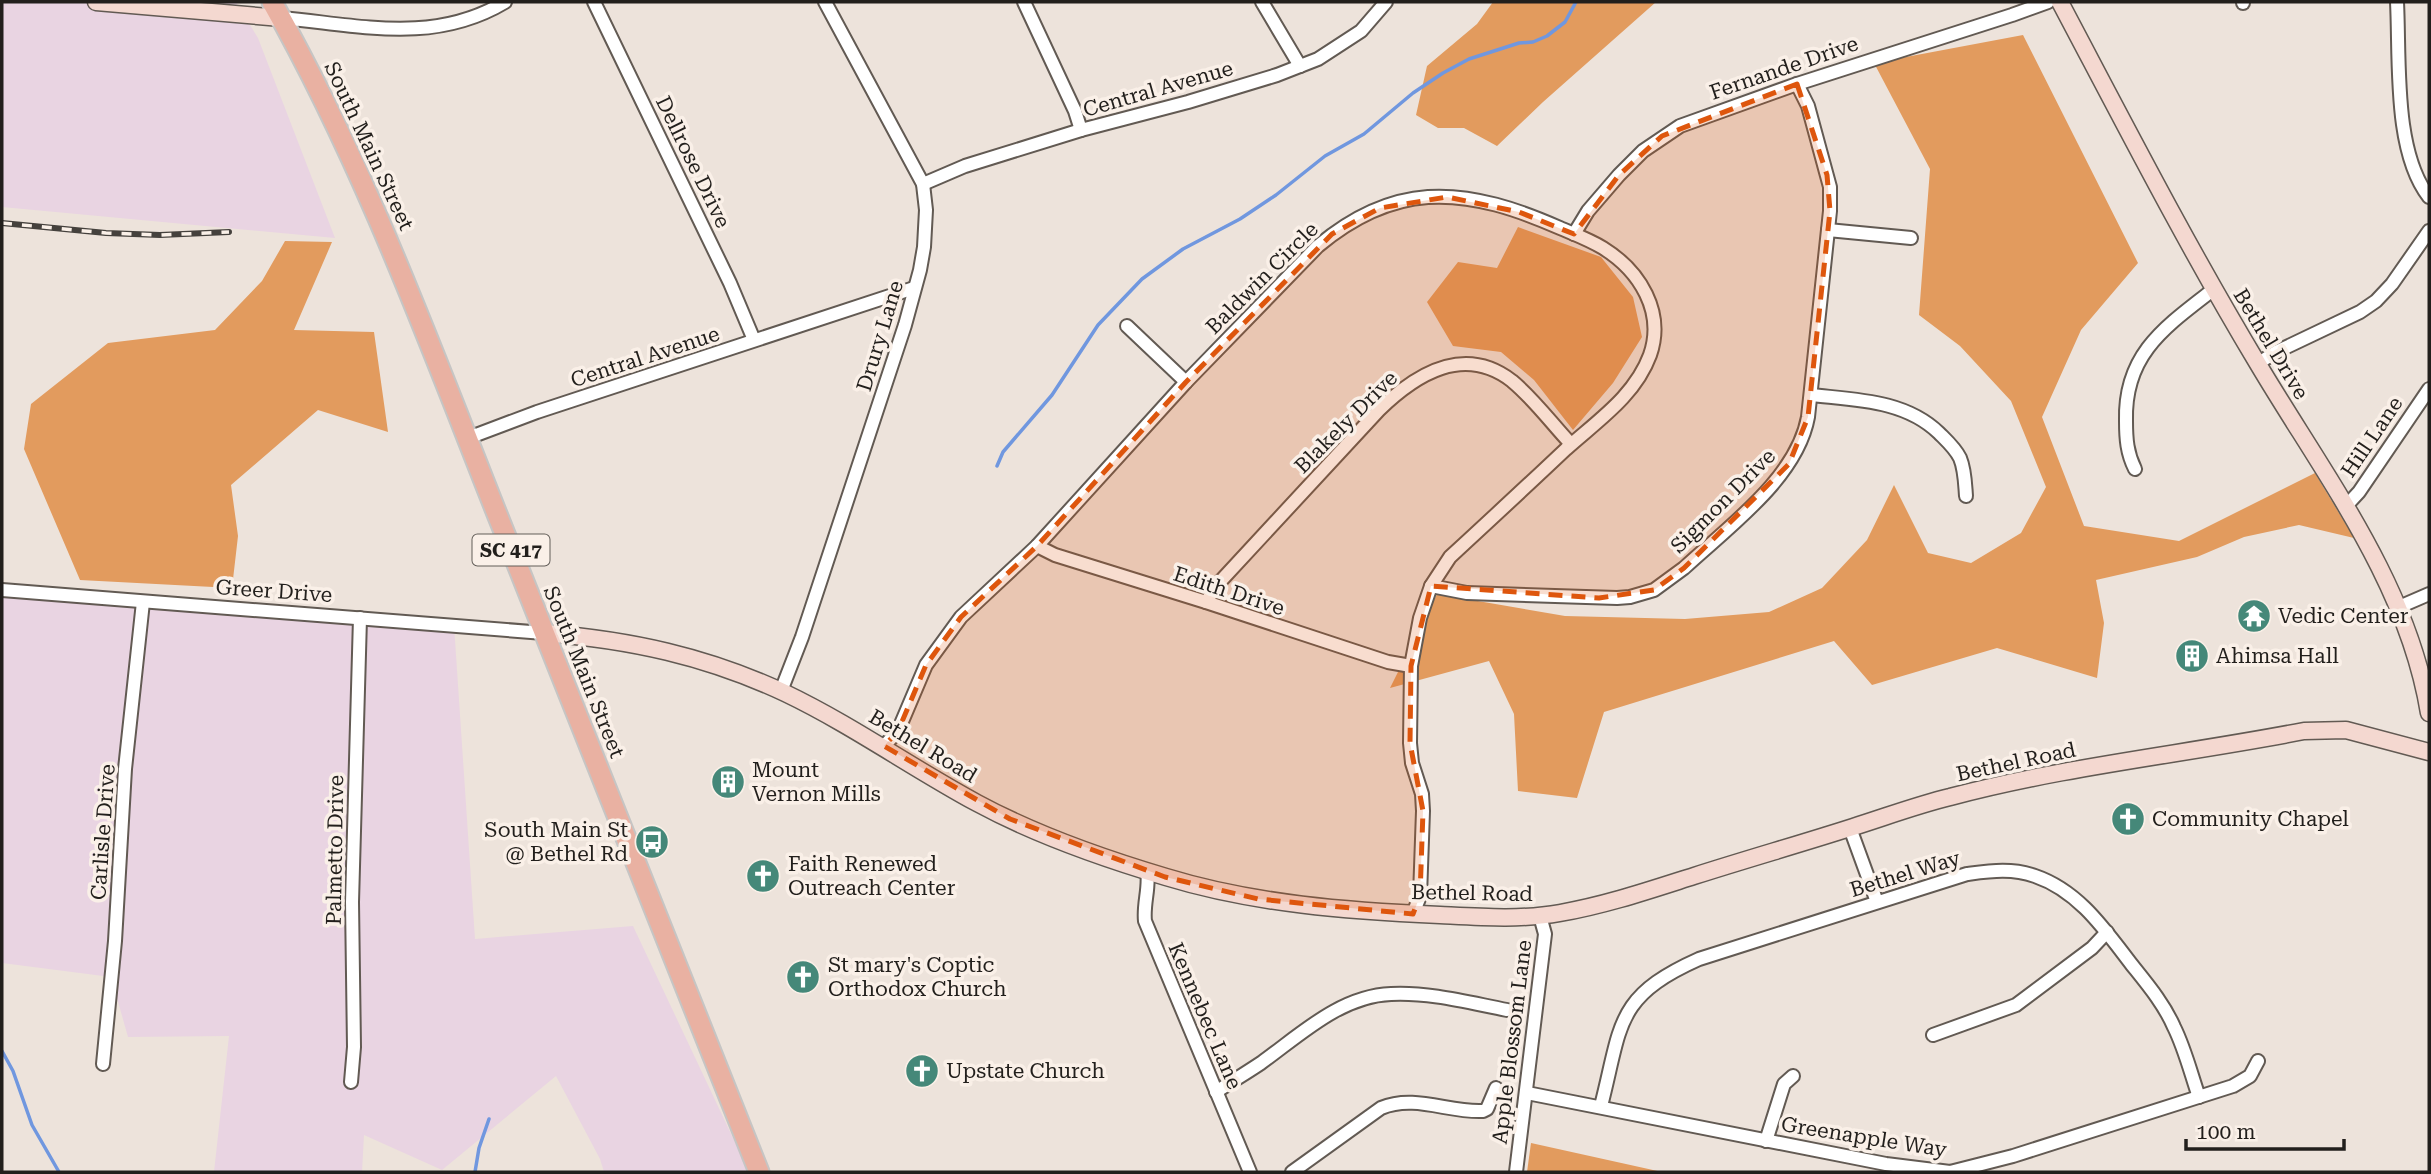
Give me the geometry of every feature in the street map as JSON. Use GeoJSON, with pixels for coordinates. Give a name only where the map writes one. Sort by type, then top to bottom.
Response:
{"type":"FeatureCollection","features":[{"type":"Feature","properties":{"kind":"main road","name":"South Main Street"},"geometry":{"type":"LineString","coordinates":[[276,10],[319,87],[366,188],[759,1172]]}},
{"type":"Feature","properties":{"kind":"street"},"geometry":{"type":"LineString","coordinates":[[96,2],[276,10],[388,29],[425,29],[463,22],[505,2]]}},
{"type":"Feature","properties":{"kind":"street","name":"Dellrose Drive"},"geometry":{"type":"LineString","coordinates":[[594,2],[724,271],[754,340]]}},
{"type":"Feature","properties":{"kind":"street","name":"Drury Lane"},"geometry":{"type":"LineString","coordinates":[[781,691],[802,637],[877,414],[905,325],[924,247],[926,210],[923,184],[825,2]]}},
{"type":"Feature","properties":{"kind":"street"},"geometry":{"type":"LineString","coordinates":[[1024,2],[1075,111],[1080,131]]}},
{"type":"Feature","properties":{"kind":"street"},"geometry":{"type":"LineString","coordinates":[[1262,2],[1300,66]]}},
{"type":"Feature","properties":{"kind":"street","name":"Central Avenue"},"geometry":{"type":"LineString","coordinates":[[923,184],[965,166],[1188,102],[1300,66],[1337,48],[1361,31],[1386,2]]}},
{"type":"Feature","properties":{"kind":"street","name":"Fernande Drive"},"geometry":{"type":"LineString","coordinates":[[1574,234],[1588,211],[1643,151],[1662,136],[1698,118],[2048,2]]}},
{"type":"Feature","properties":{"kind":"street","name":"Bethel Drive"},"geometry":{"type":"LineString","coordinates":[[2060,2],[2214,289],[2257,364],[2346,506],[2399,607],[2426,690],[2429,713]]}},
{"type":"Feature","properties":{"kind":"street"},"geometry":{"type":"LineString","coordinates":[[2397,2],[2405,142],[2412,165],[2429,197]]}},
{"type":"Feature","properties":{"kind":"street","name":"Sigmon Drive"},"geometry":{"type":"LineString","coordinates":[[1431,586],[1467,593],[1599,598],[1630,597],[1654,590],[1684,568],[1783,473],[1803,437],[1811,395],[1830,211],[1827,175],[1808,106],[1797,84]]}},
{"type":"Feature","properties":{"kind":"street","name":"Baldwin Circle"},"geometry":{"type":"LineString","coordinates":[[884,746],[898,731],[926,665],[961,617],[1037,545],[1186,382],[1318,246],[1348,224],[1380,208],[1426,197],[1467,199],[1519,212],[1606,250],[1632,273],[1652,306],[1655,333],[1650,355],[1635,383],[1621,400],[1450,557],[1431,586],[1420,618],[1411,666],[1410,743],[1412,763],[1422,794],[1423,811],[1420,896],[1413,914]]}},
{"type":"Feature","properties":{"kind":"street"},"geometry":{"type":"LineString","coordinates":[[1828,230],[1911,238]]}},
{"type":"Feature","properties":{"kind":"street"},"geometry":{"type":"LineString","coordinates":[[2257,364],[2276,352],[2360,312],[2376,301],[2392,284],[2429,231]]}},
{"type":"Feature","properties":{"kind":"street","name":"Central Avenue"},"geometry":{"type":"LineString","coordinates":[[468,438],[537,412],[914,288]]}},
{"type":"Feature","properties":{"kind":"street"},"geometry":{"type":"LineString","coordinates":[[2135,468],[2126,444],[2125,404],[2132,374],[2144,351],[2158,334],[2214,289]]}},
{"type":"Feature","properties":{"kind":"street"},"geometry":{"type":"LineString","coordinates":[[1127,326],[1186,382]]}},
{"type":"Feature","properties":{"kind":"street","name":"Blakely Drive"},"geometry":{"type":"LineString","coordinates":[[1206,602],[1217,585],[1379,411],[1404,388],[1430,372],[1467,364],[1498,373],[1522,390],[1571,444]]}},
{"type":"Feature","properties":{"kind":"street","name":"Hill Lane"},"geometry":{"type":"LineString","coordinates":[[2346,506],[2359,492],[2429,389]]}},
{"type":"Feature","properties":{"kind":"street"},"geometry":{"type":"LineString","coordinates":[[1811,395],[1887,405],[1916,414],[1955,449],[1964,473],[1966,496]]}},
{"type":"Feature","properties":{"kind":"street","name":"Edith Drive"},"geometry":{"type":"LineString","coordinates":[[1037,545],[1055,555],[1388,662],[1411,666]]}},
{"type":"Feature","properties":{"kind":"street","name":"Greer Drive"},"geometry":{"type":"LineString","coordinates":[[2,590],[544,633]]}},
{"type":"Feature","properties":{"kind":"street"},"geometry":{"type":"LineString","coordinates":[[2399,607],[2429,594]]}},
{"type":"Feature","properties":{"kind":"street","name":"Carlisle Drive"},"geometry":{"type":"LineString","coordinates":[[103,1064],[115,942],[125,769],[143,602]]}},
{"type":"Feature","properties":{"kind":"street","name":"Palmetto Drive"},"geometry":{"type":"LineString","coordinates":[[351,1082],[354,1046],[352,902],[360,618]]}},
{"type":"Feature","properties":{"kind":"street","name":"Bethel Road"},"geometry":{"type":"LineString","coordinates":[[544,633],[601,638],[656,648],[698,660],[781,691],[884,746],[957,791],[1010,819],[1064,842],[1147,871],[1212,890],[1258,898],[1413,914],[1494,918],[1540,916],[1617,900],[1946,797],[2041,776],[2304,731],[2346,730],[2429,752]]}},
{"type":"Feature","properties":{"kind":"street"},"geometry":{"type":"LineString","coordinates":[[1850,828],[1877,902]]}},
{"type":"Feature","properties":{"kind":"street","name":"Bethel Way"},"geometry":{"type":"LineString","coordinates":[[1601,1107],[1613,1049],[1621,1026],[1634,1002],[1653,983],[1674,970],[1699,959],[1877,902],[1967,874],[1992,870],[2039,877],[2064,890],[2086,908],[2158,998],[2174,1024],[2199,1097]]}},
{"type":"Feature","properties":{"kind":"street","name":"Kennebec Lane"},"geometry":{"type":"LineString","coordinates":[[1147,871],[1145,921],[1250,1172]]}},
{"type":"Feature","properties":{"kind":"street","name":"Apple Blossom Lane"},"geometry":{"type":"LineString","coordinates":[[1516,1172],[1545,934],[1540,916]]}},
{"type":"Feature","properties":{"kind":"street"},"geometry":{"type":"LineString","coordinates":[[1933,1035],[2015,1005],[2092,948],[2107,932]]}},
{"type":"Feature","properties":{"kind":"street"},"geometry":{"type":"LineString","coordinates":[[1216,1092],[1341,1007],[1372,997],[1406,994],[1507,1010]]}},
{"type":"Feature","properties":{"kind":"street","name":"Greenapple Way"},"geometry":{"type":"LineString","coordinates":[[1527,1093],[1886,1164],[1950,1172],[2013,1156],[2199,1097],[2245,1080],[2258,1061]]}},
{"type":"Feature","properties":{"kind":"street"},"geometry":{"type":"LineString","coordinates":[[1766,1141],[1784,1084],[1793,1076]]}},
{"type":"Feature","properties":{"kind":"street"},"geometry":{"type":"LineString","coordinates":[[1292,1172],[1381,1108],[1396,1103],[1413,1102],[1483,1111],[1487,1109],[1496,1088]]}},
{"type":"Feature","properties":{"kind":"highlighted area"},"geometry":{"type":"Polygon","coordinates":[[[1797,84],[1827,175],[1830,211],[1808,417],[1789,464],[1684,568],[1654,590],[1599,598],[1431,586],[1411,666],[1410,743],[1423,811],[1420,896],[1413,914],[1258,899],[1165,877],[1010,819],[884,746],[898,731],[926,665],[961,617],[1037,546],[1186,382],[1332,234],[1380,208],[1447,197],[1519,212],[1574,234],[1619,175],[1662,136],[1797,84]]]}},
{"type":"Feature","properties":{"kind":"shaded area"},"geometry":{"type":"Polygon","coordinates":[[[2,2],[236,2],[258,38],[335,238],[2,207],[2,2]]]}},
{"type":"Feature","properties":{"kind":"shaded area"},"geometry":{"type":"Polygon","coordinates":[[[1493,2],[1656,2],[1497,146],[1464,128],[1438,128],[1416,115],[1427,66],[1477,24],[1493,2]]]}},
{"type":"Feature","properties":{"kind":"shaded area"},"geometry":{"type":"Polygon","coordinates":[[[2023,35],[2138,263],[2081,330],[2042,417],[2084,526],[2179,541],[2315,473],[2354,538],[2299,525],[2244,537],[2197,557],[2096,580],[2104,623],[2097,678],[1997,648],[1872,685],[1834,641],[1604,712],[1577,798],[1518,791],[1514,714],[1489,661],[1390,688],[1437,594],[1565,616],[1685,619],[1769,612],[1822,588],[1867,540],[1894,485],[1928,553],[1971,563],[2021,533],[2046,487],[2011,401],[1960,346],[1919,315],[1930,169],[1874,63],[2023,35]]]}},
{"type":"Feature","properties":{"kind":"shaded area"},"geometry":{"type":"Polygon","coordinates":[[[1518,227],[1601,257],[1633,297],[1642,337],[1613,383],[1573,430],[1534,380],[1501,352],[1453,346],[1427,302],[1458,262],[1497,268],[1518,227]]]}},
{"type":"Feature","properties":{"kind":"shaded area"},"geometry":{"type":"Polygon","coordinates":[[[285,241],[332,242],[294,330],[374,332],[388,432],[318,410],[231,485],[238,536],[232,588],[80,580],[24,449],[31,404],[108,343],[215,330],[262,281],[285,241]]]}},
{"type":"Feature","properties":{"kind":"shaded area"},"geometry":{"type":"Polygon","coordinates":[[[2,592],[454,625],[475,939],[633,926],[749,1172],[604,1172],[600,1159],[556,1076],[442,1170],[364,1135],[362,1172],[214,1172],[229,1036],[128,1037],[111,977],[2,963],[2,592]]]}},
{"type":"Feature","properties":{"kind":"shaded area"},"geometry":{"type":"Polygon","coordinates":[[[1531,1143],[1662,1172],[1527,1172],[1531,1143]]]}},
{"type":"Feature","properties":{"kind":"waterway"},"geometry":{"type":"LineString","coordinates":[[997,466],[1003,452],[1052,395],[1098,325],[1142,279],[1183,249],[1240,219],[1276,195],[1325,156],[1364,134],[1413,93],[1443,73],[1469,59],[1547,36],[1565,22],[1576,2]]}},
{"type":"Feature","properties":{"kind":"waterway"},"geometry":{"type":"LineString","coordinates":[[2,1051],[13,1071],[32,1125],[59,1172]]}},
{"type":"Feature","properties":{"kind":"waterway"},"geometry":{"type":"LineString","coordinates":[[475,1172],[479,1148],[489,1119]]}},
{"type":"Feature","properties":{"kind":"railway"},"geometry":{"type":"LineString","coordinates":[[2,223],[106,233],[160,235],[229,232]]}},
{"type":"Feature","properties":{"kind":"place","name":"Vedic Center"},"geometry":{"type":"Point","coordinates":[2254,616]}},
{"type":"Feature","properties":{"kind":"place","name":"Ahimsa Hall"},"geometry":{"type":"Point","coordinates":[2192,656]}},
{"type":"Feature","properties":{"kind":"place","name":"Mount Vernon Mills"},"geometry":{"type":"Point","coordinates":[728,782]}},
{"type":"Feature","properties":{"kind":"place","name":"Community Chapel"},"geometry":{"type":"Point","coordinates":[2128,819]}},
{"type":"Feature","properties":{"kind":"place","name":"South Main St @ Bethel Rd"},"geometry":{"type":"Point","coordinates":[652,842]}},
{"type":"Feature","properties":{"kind":"place","name":"Faith Renewed Outreach Center"},"geometry":{"type":"Point","coordinates":[763,876]}},
{"type":"Feature","properties":{"kind":"place","name":"St mary's Coptic Orthodox Church"},"geometry":{"type":"Point","coordinates":[803,977]}},
{"type":"Feature","properties":{"kind":"place","name":"Upstate Church"},"geometry":{"type":"Point","coordinates":[922,1071]}}]}
